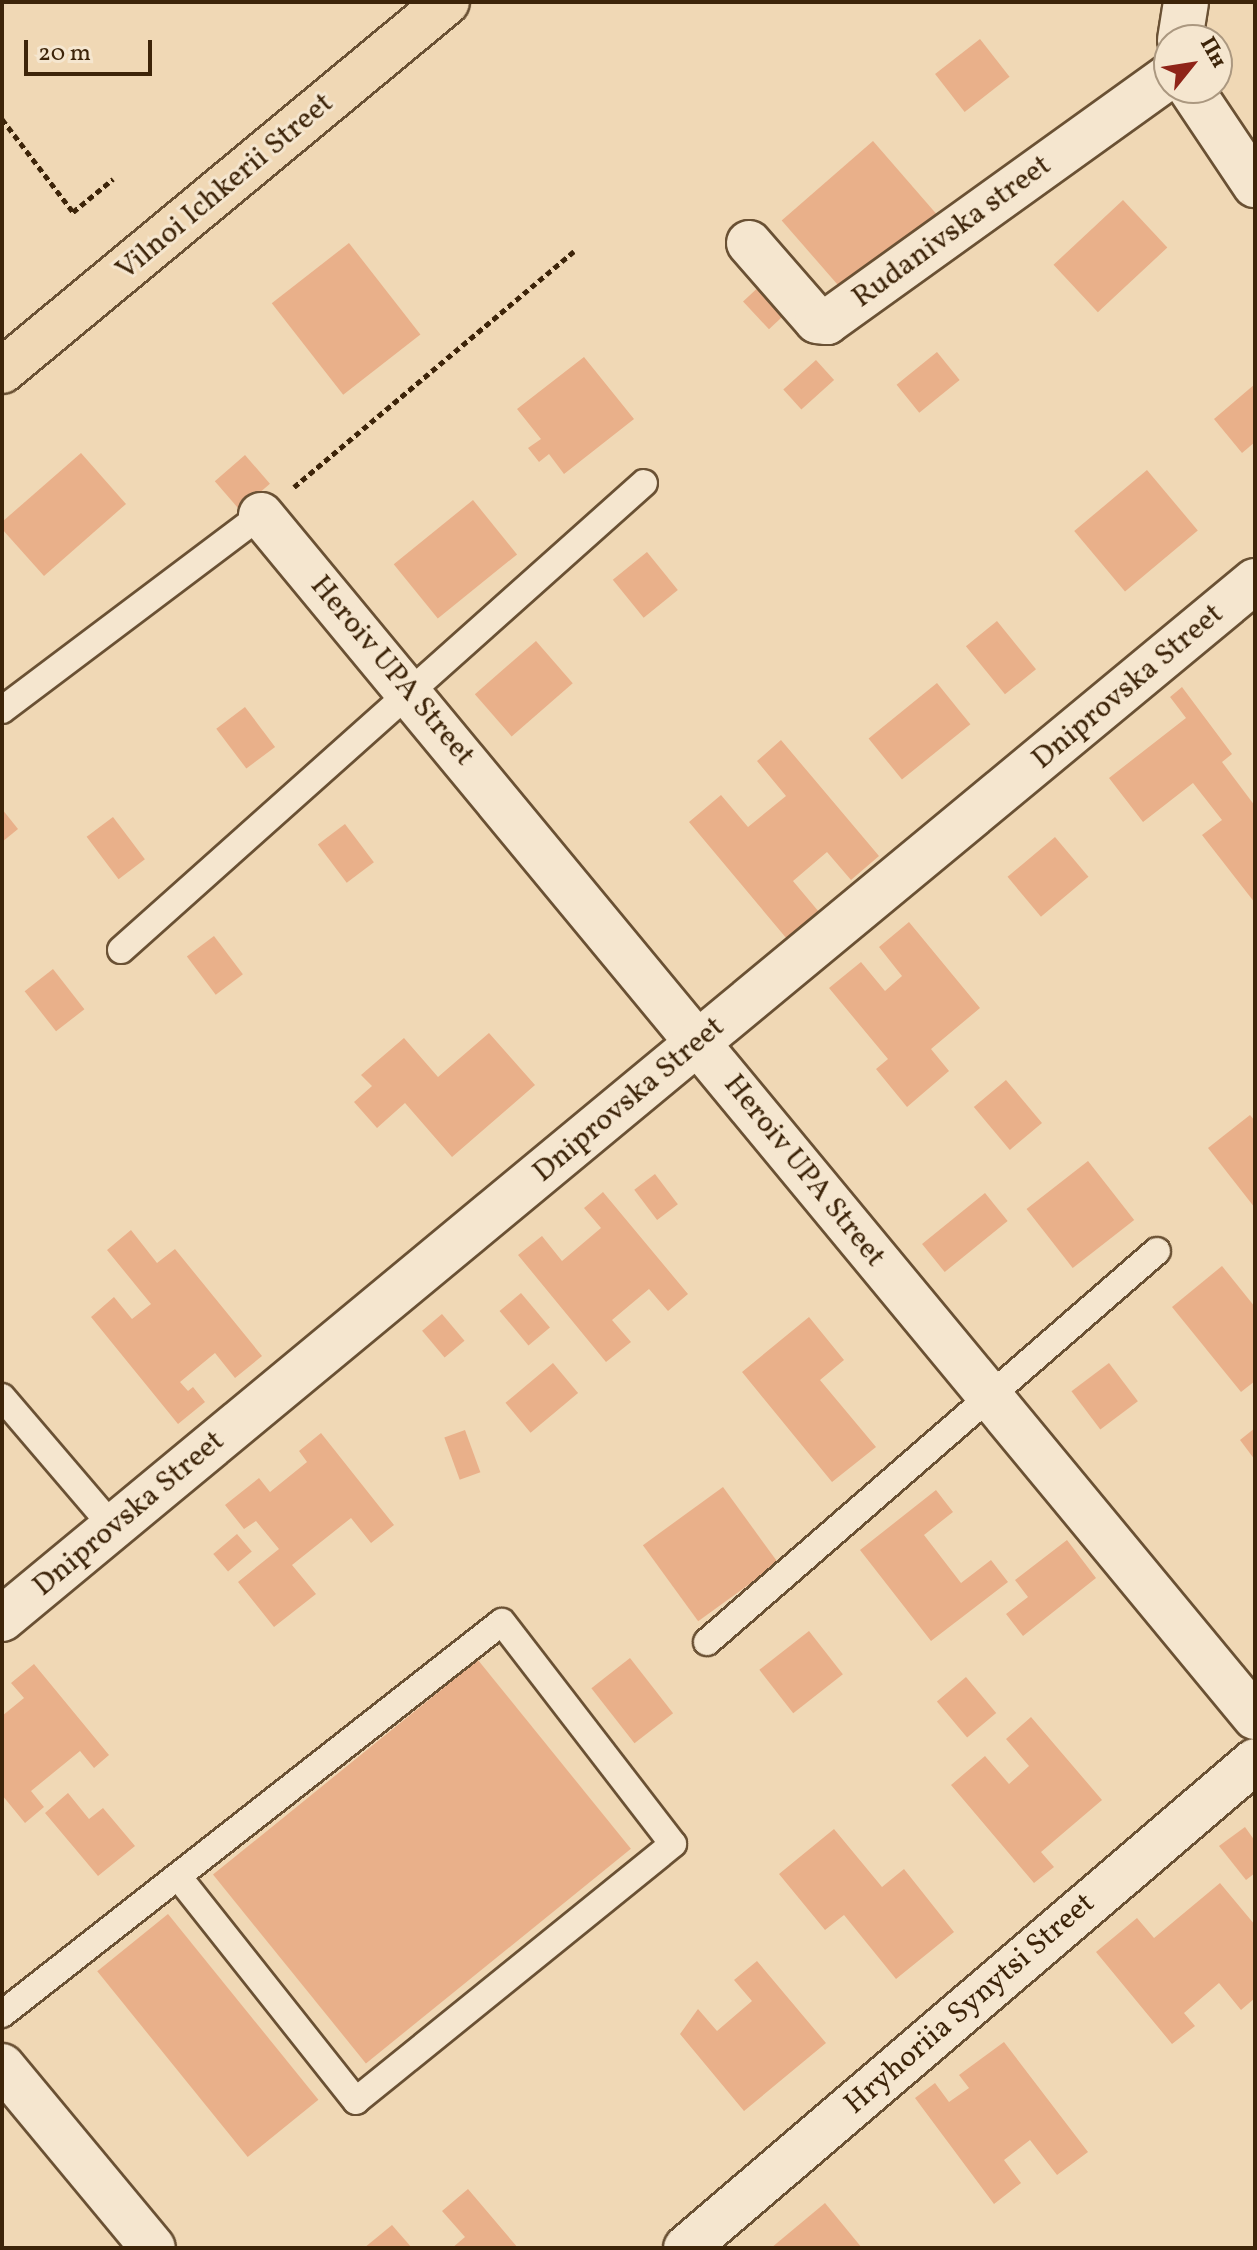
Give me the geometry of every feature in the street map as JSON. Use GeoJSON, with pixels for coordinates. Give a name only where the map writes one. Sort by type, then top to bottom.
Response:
{"type":"FeatureCollection","features":[{"type":"Feature","properties":{"kind":"main road","name":"Vilnoi Ichkerii Street"},"geometry":{"type":"LineString","coordinates":[[2,371],[447,2]]}},
{"type":"Feature","properties":{"kind":"street"},"geometry":{"type":"LineString","coordinates":[[1183,24],[1186,2]]}},
{"type":"Feature","properties":{"kind":"street","name":"Rudanivska street"},"geometry":{"type":"LineString","coordinates":[[749,243],[817,321],[827,322],[1153,88]]}},
{"type":"Feature","properties":{"kind":"street"},"geometry":{"type":"LineString","coordinates":[[1201,104],[1255,185]]}},
{"type":"Feature","properties":{"kind":"street","name":"Heroiv UPA Street"},"geometry":{"type":"LineString","coordinates":[[261,515],[410,691],[1255,1717]]}},
{"type":"Feature","properties":{"kind":"street","name":"Dniprovska Street"},"geometry":{"type":"LineString","coordinates":[[2,1619],[1255,581]]}},
{"type":"Feature","properties":{"kind":"street","name":"Hryhoriia Synytsi Street"},"geometry":{"type":"LineString","coordinates":[[686,2248],[1255,1761]]}},
{"type":"Feature","properties":{"kind":"street"},"geometry":{"type":"LineString","coordinates":[[2,2066],[153,2248]]}},
{"type":"Feature","properties":{"kind":"lane"},"geometry":{"type":"LineString","coordinates":[[121,950],[644,483]]}},
{"type":"Feature","properties":{"kind":"lane"},"geometry":{"type":"LineString","coordinates":[[2,710],[261,515]]}},
{"type":"Feature","properties":{"kind":"lane"},"geometry":{"type":"LineString","coordinates":[[707,1642],[1157,1251]]}},
{"type":"Feature","properties":{"kind":"lane"},"geometry":{"type":"LineString","coordinates":[[2,1397],[113,1527]]}},
{"type":"Feature","properties":{"kind":"lane"},"geometry":{"type":"LineString","coordinates":[[2,2014],[502,1622],[673,1844],[356,2101],[179,1878]]}},
{"type":"Feature","properties":{"kind":"path"},"geometry":{"type":"LineString","coordinates":[[2,119],[73,212],[113,179]]}},
{"type":"Feature","properties":{"kind":"path"},"geometry":{"type":"LineString","coordinates":[[261,515],[574,251]]}},
{"type":"Feature","properties":{"kind":"building"},"geometry":{"type":"Polygon","coordinates":[[[980,39],[1010,77],[965,112],[935,74],[980,39]]]}},
{"type":"Feature","properties":{"kind":"building"},"geometry":{"type":"Polygon","coordinates":[[[873,141],[937,215],[846,294],[782,220],[873,141]]]}},
{"type":"Feature","properties":{"kind":"building"},"geometry":{"type":"Polygon","coordinates":[[[1123,200],[1167,248],[1098,312],[1054,265],[1123,200]]]}},
{"type":"Feature","properties":{"kind":"building"},"geometry":{"type":"Polygon","coordinates":[[[349,243],[420,334],[343,395],[272,303],[349,243]]]}},
{"type":"Feature","properties":{"kind":"building"},"geometry":{"type":"Polygon","coordinates":[[[765,281],[791,309],[769,329],[743,301],[765,281]]]}},
{"type":"Feature","properties":{"kind":"building"},"geometry":{"type":"Polygon","coordinates":[[[937,352],[960,380],[919,413],[897,385],[937,352]]]}},
{"type":"Feature","properties":{"kind":"building"},"geometry":{"type":"Polygon","coordinates":[[[584,357],[634,419],[564,474],[549,454],[539,462],[528,448],[541,439],[517,409],[584,357]]]}},
{"type":"Feature","properties":{"kind":"building"},"geometry":{"type":"Polygon","coordinates":[[[816,360],[834,380],[801,410],[783,389],[816,360]]]}},
{"type":"Feature","properties":{"kind":"building"},"geometry":{"type":"Polygon","coordinates":[[[1255,384],[1255,442],[1242,453],[1214,419],[1255,384]]]}},
{"type":"Feature","properties":{"kind":"building"},"geometry":{"type":"Polygon","coordinates":[[[81,453],[126,504],[44,576],[2,529],[2,522],[81,453]]]}},
{"type":"Feature","properties":{"kind":"building"},"geometry":{"type":"Polygon","coordinates":[[[245,455],[270,484],[240,510],[215,481],[245,455]]]}},
{"type":"Feature","properties":{"kind":"building"},"geometry":{"type":"Polygon","coordinates":[[[1147,470],[1198,531],[1125,592],[1074,531],[1147,470]]]}},
{"type":"Feature","properties":{"kind":"building"},"geometry":{"type":"Polygon","coordinates":[[[473,500],[517,554],[438,619],[394,564],[473,500]]]}},
{"type":"Feature","properties":{"kind":"building"},"geometry":{"type":"Polygon","coordinates":[[[647,552],[678,590],[644,618],[613,580],[647,552]]]}},
{"type":"Feature","properties":{"kind":"building"},"geometry":{"type":"Polygon","coordinates":[[[997,621],[1036,669],[1005,694],[966,646],[997,621]]]}},
{"type":"Feature","properties":{"kind":"building"},"geometry":{"type":"Polygon","coordinates":[[[536,641],[573,683],[512,736],[475,694],[536,641]]]}},
{"type":"Feature","properties":{"kind":"building"},"geometry":{"type":"Polygon","coordinates":[[[937,683],[970,724],[902,780],[869,738],[937,683]]]}},
{"type":"Feature","properties":{"kind":"building"},"geometry":{"type":"Polygon","coordinates":[[[1182,687],[1232,754],[1222,762],[1255,806],[1255,903],[1202,835],[1222,820],[1193,783],[1143,822],[1109,778],[1186,718],[1170,697],[1182,687]]]}},
{"type":"Feature","properties":{"kind":"building"},"geometry":{"type":"Polygon","coordinates":[[[245,707],[275,747],[246,769],[216,729],[245,707]]]}},
{"type":"Feature","properties":{"kind":"building"},"geometry":{"type":"Polygon","coordinates":[[[781,740],[879,856],[851,880],[827,852],[793,881],[819,912],[787,939],[689,822],[721,795],[748,827],[786,796],[757,761],[781,740]]]}},
{"type":"Feature","properties":{"kind":"building"},"geometry":{"type":"Polygon","coordinates":[[[2,809],[18,829],[2,842],[2,809]]]}},
{"type":"Feature","properties":{"kind":"building"},"geometry":{"type":"Polygon","coordinates":[[[113,817],[145,859],[119,879],[87,837],[113,817]]]}},
{"type":"Feature","properties":{"kind":"building"},"geometry":{"type":"Polygon","coordinates":[[[345,824],[374,862],[347,883],[318,844],[345,824]]]}},
{"type":"Feature","properties":{"kind":"building"},"geometry":{"type":"Polygon","coordinates":[[[1055,837],[1088,877],[1041,917],[1008,877],[1055,837]]]}},
{"type":"Feature","properties":{"kind":"building"},"geometry":{"type":"Polygon","coordinates":[[[909,922],[980,1008],[931,1049],[949,1071],[907,1107],[876,1069],[888,1059],[829,988],[861,962],[885,991],[902,976],[879,947],[909,922]]]}},
{"type":"Feature","properties":{"kind":"building"},"geometry":{"type":"Polygon","coordinates":[[[214,936],[243,974],[216,995],[187,956],[214,936]]]}},
{"type":"Feature","properties":{"kind":"building"},"geometry":{"type":"Polygon","coordinates":[[[53,969],[84,1009],[56,1031],[25,991],[53,969]]]}},
{"type":"Feature","properties":{"kind":"building"},"geometry":{"type":"Polygon","coordinates":[[[489,1033],[535,1085],[452,1157],[405,1103],[377,1128],[354,1102],[372,1086],[361,1075],[404,1038],[438,1077],[489,1033]]]}},
{"type":"Feature","properties":{"kind":"building"},"geometry":{"type":"Polygon","coordinates":[[[1006,1080],[1042,1123],[1010,1150],[974,1107],[1006,1080]]]}},
{"type":"Feature","properties":{"kind":"building"},"geometry":{"type":"Polygon","coordinates":[[[1250,1115],[1255,1121],[1255,1208],[1208,1148],[1250,1115]]]}},
{"type":"Feature","properties":{"kind":"building"},"geometry":{"type":"Polygon","coordinates":[[[1088,1161],[1134,1220],[1073,1268],[1027,1209],[1088,1161]]]}},
{"type":"Feature","properties":{"kind":"building"},"geometry":{"type":"Polygon","coordinates":[[[655,1174],[678,1204],[657,1220],[634,1190],[655,1174]]]}},
{"type":"Feature","properties":{"kind":"building"},"geometry":{"type":"Polygon","coordinates":[[[603,1192],[688,1294],[668,1311],[649,1289],[612,1320],[631,1342],[606,1362],[518,1255],[542,1236],[562,1261],[601,1228],[584,1208],[603,1192]]]}},
{"type":"Feature","properties":{"kind":"building"},"geometry":{"type":"Polygon","coordinates":[[[985,1193],[1008,1221],[945,1272],[922,1244],[985,1193]]]}},
{"type":"Feature","properties":{"kind":"building"},"geometry":{"type":"Polygon","coordinates":[[[131,1230],[157,1263],[175,1249],[262,1356],[235,1378],[215,1353],[180,1382],[188,1391],[193,1387],[205,1402],[178,1424],[91,1317],[114,1297],[132,1319],[151,1304],[107,1250],[131,1230]]]}},
{"type":"Feature","properties":{"kind":"building"},"geometry":{"type":"Polygon","coordinates":[[[1222,1266],[1255,1307],[1255,1381],[1241,1392],[1172,1307],[1222,1266]]]}},
{"type":"Feature","properties":{"kind":"building"},"geometry":{"type":"Polygon","coordinates":[[[521,1293],[550,1327],[528,1345],[500,1311],[521,1293]]]}},
{"type":"Feature","properties":{"kind":"building"},"geometry":{"type":"Polygon","coordinates":[[[442,1314],[464,1341],[445,1358],[422,1331],[442,1314]]]}},
{"type":"Feature","properties":{"kind":"building"},"geometry":{"type":"Polygon","coordinates":[[[809,1317],[844,1360],[820,1380],[876,1447],[832,1482],[742,1372],[809,1317]]]}},
{"type":"Feature","properties":{"kind":"building"},"geometry":{"type":"Polygon","coordinates":[[[553,1363],[578,1393],[531,1433],[506,1403],[553,1363]]]}},
{"type":"Feature","properties":{"kind":"building"},"geometry":{"type":"Polygon","coordinates":[[[1109,1363],[1138,1401],[1100,1430],[1071,1391],[1109,1363]]]}},
{"type":"Feature","properties":{"kind":"building"},"geometry":{"type":"Polygon","coordinates":[[[1255,1428],[1255,1460],[1240,1440],[1255,1428]]]}},
{"type":"Feature","properties":{"kind":"building"},"geometry":{"type":"Polygon","coordinates":[[[465,1430],[480,1472],[460,1480],[444,1438],[465,1430]]]}},
{"type":"Feature","properties":{"kind":"building"},"geometry":{"type":"Polygon","coordinates":[[[321,1433],[394,1525],[371,1543],[351,1518],[292,1565],[316,1594],[274,1627],[238,1582],[279,1549],[256,1521],[244,1529],[225,1505],[259,1478],[270,1492],[307,1462],[299,1451],[321,1433]]]}},
{"type":"Feature","properties":{"kind":"building"},"geometry":{"type":"Polygon","coordinates":[[[723,1487],[778,1563],[698,1621],[643,1545],[723,1487]]]}},
{"type":"Feature","properties":{"kind":"building"},"geometry":{"type":"Polygon","coordinates":[[[936,1490],[953,1512],[924,1535],[961,1583],[991,1560],[1008,1582],[931,1641],[860,1550],[936,1490]]]}},
{"type":"Feature","properties":{"kind":"building"},"geometry":{"type":"Polygon","coordinates":[[[237,1534],[252,1552],[228,1572],[213,1554],[237,1534]]]}},
{"type":"Feature","properties":{"kind":"building"},"geometry":{"type":"Polygon","coordinates":[[[1067,1540],[1096,1578],[1023,1636],[1006,1614],[1028,1597],[1015,1580],[1067,1540]]]}},
{"type":"Feature","properties":{"kind":"building"},"geometry":{"type":"Polygon","coordinates":[[[809,1631],[843,1674],[793,1713],[759,1670],[809,1631]]]}},
{"type":"Feature","properties":{"kind":"building"},"geometry":{"type":"Polygon","coordinates":[[[630,1658],[673,1713],[634,1743],[591,1688],[630,1658]]]}},
{"type":"Feature","properties":{"kind":"building"},"geometry":{"type":"Polygon","coordinates":[[[478,1660],[631,1849],[366,2063],[213,1875],[478,1660]]]}},
{"type":"Feature","properties":{"kind":"building"},"geometry":{"type":"Polygon","coordinates":[[[34,1664],[109,1755],[94,1768],[80,1751],[31,1791],[44,1807],[25,1823],[2,1795],[2,1716],[24,1698],[11,1683],[34,1664]]]}},
{"type":"Feature","properties":{"kind":"building"},"geometry":{"type":"Polygon","coordinates":[[[966,1677],[996,1713],[967,1737],[937,1701],[966,1677]]]}},
{"type":"Feature","properties":{"kind":"building"},"geometry":{"type":"Polygon","coordinates":[[[1031,1717],[1102,1800],[1041,1852],[1054,1867],[1034,1883],[951,1785],[985,1756],[1009,1784],[1029,1766],[1006,1739],[1031,1717]]]}},
{"type":"Feature","properties":{"kind":"building"},"geometry":{"type":"Polygon","coordinates":[[[68,1793],[89,1819],[103,1808],[135,1846],[98,1876],[45,1813],[68,1793]]]}},
{"type":"Feature","properties":{"kind":"building"},"geometry":{"type":"Polygon","coordinates":[[[1245,1827],[1255,1841],[1255,1873],[1246,1880],[1219,1846],[1245,1827]]]}},
{"type":"Feature","properties":{"kind":"building"},"geometry":{"type":"Polygon","coordinates":[[[834,1829],[882,1887],[904,1869],[954,1932],[896,1979],[844,1915],[825,1930],[779,1874],[834,1829]]]}},
{"type":"Feature","properties":{"kind":"building"},"geometry":{"type":"Polygon","coordinates":[[[1220,1883],[1255,1925],[1255,1998],[1241,2010],[1219,1983],[1184,2013],[1195,2026],[1172,2044],[1096,1952],[1137,1918],[1154,1938],[1220,1883]]]}},
{"type":"Feature","properties":{"kind":"building"},"geometry":{"type":"Polygon","coordinates":[[[168,1914],[318,2100],[248,2157],[97,1971],[168,1914]]]}},
{"type":"Feature","properties":{"kind":"building"},"geometry":{"type":"Polygon","coordinates":[[[757,1961],[826,2043],[744,2111],[680,2034],[698,2009],[717,2031],[752,2001],[734,1980],[757,1961]]]}},
{"type":"Feature","properties":{"kind":"building"},"geometry":{"type":"Polygon","coordinates":[[[1004,2042],[1088,2152],[1057,2175],[1030,2140],[1004,2160],[1021,2183],[994,2204],[915,2098],[935,2083],[949,2102],[969,2088],[959,2075],[1004,2042]]]}},
{"type":"Feature","properties":{"kind":"building"},"geometry":{"type":"Polygon","coordinates":[[[468,2189],[518,2248],[452,2248],[465,2237],[442,2211],[468,2189]]]}},
{"type":"Feature","properties":{"kind":"building"},"geometry":{"type":"Polygon","coordinates":[[[825,2203],[862,2248],[771,2248],[825,2203]]]}},
{"type":"Feature","properties":{"kind":"building"},"geometry":{"type":"Polygon","coordinates":[[[392,2225],[412,2248],[364,2248],[392,2225]]]}}]}
